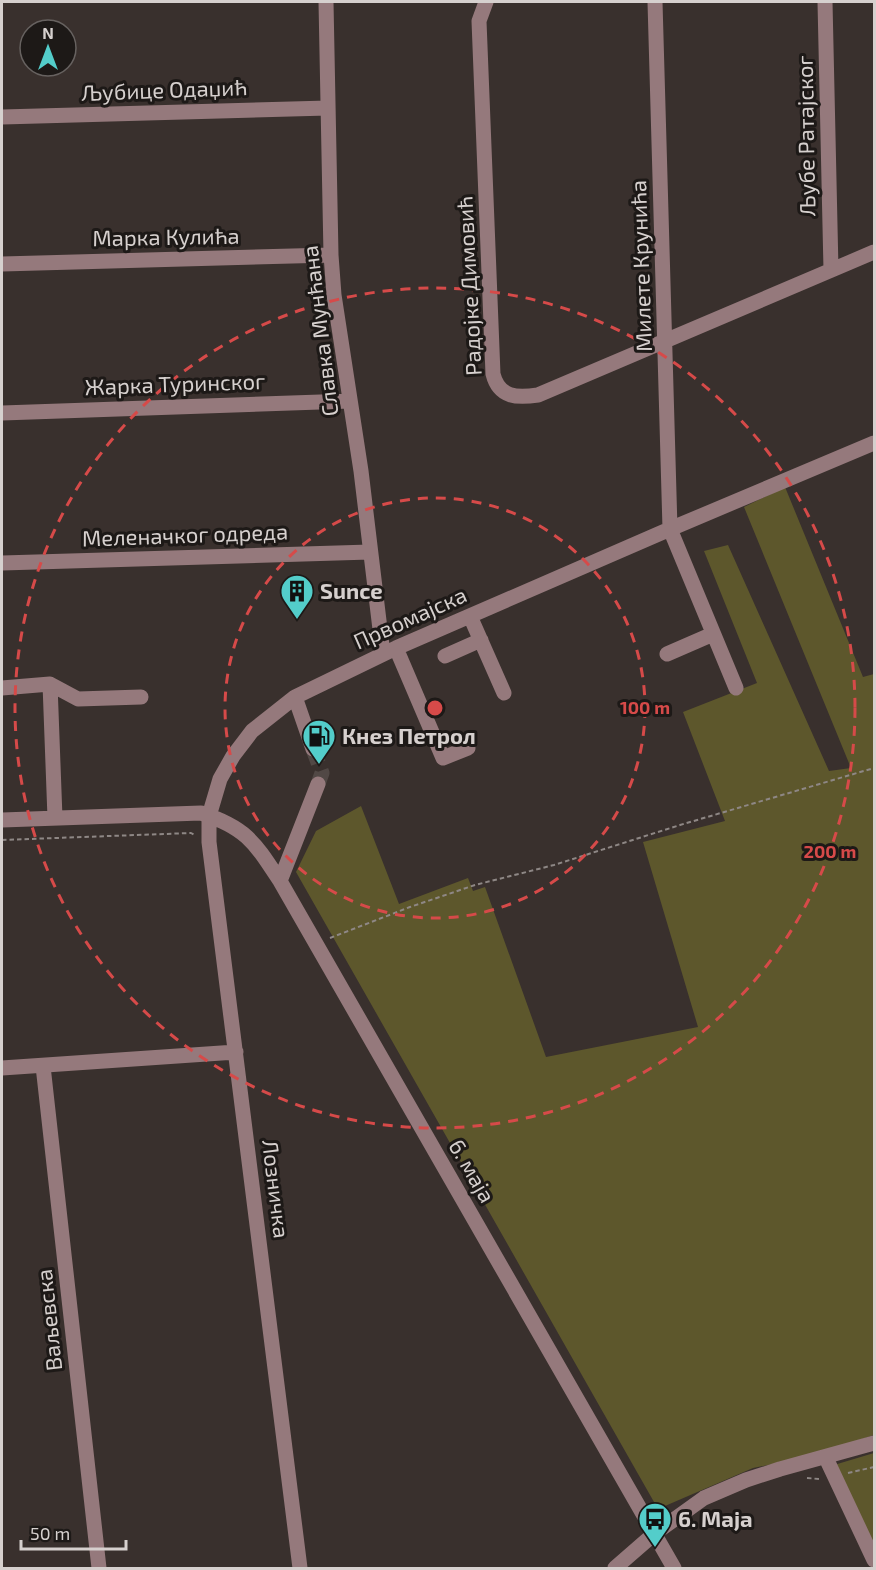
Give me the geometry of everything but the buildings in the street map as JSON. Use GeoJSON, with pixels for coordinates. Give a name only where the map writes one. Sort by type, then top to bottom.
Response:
{"type":"FeatureCollection","features":[{"type":"Feature","properties":{"kind":"street","name":"Славка Мунћана"},"geometry":{"type":"LineString","coordinates":[[326,2],[331,255],[334,295],[370,552],[390,651],[443,758],[468,748]]}},
{"type":"Feature","properties":{"kind":"street","name":"Радојке Димовић"},"geometry":{"type":"LineString","coordinates":[[486,2],[479,21],[494,374],[499,388],[512,395],[538,395],[665,341]]}},
{"type":"Feature","properties":{"kind":"street","name":"Милете Крунића"},"geometry":{"type":"LineString","coordinates":[[655,2],[670,529]]}},
{"type":"Feature","properties":{"kind":"street","name":"Љубе Ратајског"},"geometry":{"type":"LineString","coordinates":[[825,2],[831,270]]}},
{"type":"Feature","properties":{"kind":"street","name":"Љубице Одаџић"},"geometry":{"type":"LineString","coordinates":[[2,117],[328,108]]}},
{"type":"Feature","properties":{"kind":"street"},"geometry":{"type":"LineString","coordinates":[[665,341],[874,252]]}},
{"type":"Feature","properties":{"kind":"street","name":"Марка Кулића"},"geometry":{"type":"LineString","coordinates":[[2,264],[331,255]]}},
{"type":"Feature","properties":{"kind":"street","name":"Жарка Туринског"},"geometry":{"type":"LineString","coordinates":[[2,413],[350,401]]}},
{"type":"Feature","properties":{"kind":"street","name":"Првомајска"},"geometry":{"type":"LineString","coordinates":[[209,816],[220,779],[252,731],[295,697],[390,651],[874,443]]}},
{"type":"Feature","properties":{"kind":"street"},"geometry":{"type":"LineString","coordinates":[[670,529],[736,688]]}},
{"type":"Feature","properties":{"kind":"street","name":"Меленачког одреда"},"geometry":{"type":"LineString","coordinates":[[2,563],[370,552]]}},
{"type":"Feature","properties":{"kind":"street"},"geometry":{"type":"LineString","coordinates":[[470,616],[504,693]]}},
{"type":"Feature","properties":{"kind":"street"},"geometry":{"type":"LineString","coordinates":[[667,654],[713,634]]}},
{"type":"Feature","properties":{"kind":"street"},"geometry":{"type":"LineString","coordinates":[[445,656],[481,640]]}},
{"type":"Feature","properties":{"kind":"street"},"geometry":{"type":"LineString","coordinates":[[2,688],[50,684],[78,699],[141,697]]}},
{"type":"Feature","properties":{"kind":"street"},"geometry":{"type":"LineString","coordinates":[[50,684],[55,818]]}},
{"type":"Feature","properties":{"kind":"street"},"geometry":{"type":"LineString","coordinates":[[295,697],[313,749]]}},
{"type":"Feature","properties":{"kind":"street"},"geometry":{"type":"LineString","coordinates":[[280,881],[318,784]]}},
{"type":"Feature","properties":{"kind":"street"},"geometry":{"type":"LineString","coordinates":[[2,820],[193,812],[209,816]]}},
{"type":"Feature","properties":{"kind":"street","name":"Лозничка"},"geometry":{"type":"LineString","coordinates":[[209,816],[209,842],[300,1569]]}},
{"type":"Feature","properties":{"kind":"street","name":"6. маја"},"geometry":{"type":"LineString","coordinates":[[209,816],[223,820],[246,834],[280,881],[674,1569]]}},
{"type":"Feature","properties":{"kind":"street"},"geometry":{"type":"LineString","coordinates":[[2,1068],[236,1052]]}},
{"type":"Feature","properties":{"kind":"street","name":"Ваљевска"},"geometry":{"type":"LineString","coordinates":[[43,1066],[99,1569]]}},
{"type":"Feature","properties":{"kind":"street"},"geometry":{"type":"LineString","coordinates":[[615,1569],[654,1534],[704,1498],[780,1469],[874,1443]]}},
{"type":"Feature","properties":{"kind":"street"},"geometry":{"type":"LineString","coordinates":[[826,1458],[874,1560]]}},
{"type":"Feature","properties":{"kind":"path"},"geometry":{"type":"LineString","coordinates":[[316,944],[474,885],[554,865],[874,768]]}},
{"type":"Feature","properties":{"kind":"path"},"geometry":{"type":"LineString","coordinates":[[2,840],[190,833],[209,842]]}},
{"type":"Feature","properties":{"kind":"path"},"geometry":{"type":"LineString","coordinates":[[802,1479],[813,1477],[822,1480],[874,1467]]}},
{"type":"Feature","properties":{"kind":"shaded area"},"geometry":{"type":"Polygon","coordinates":[[[785,487],[863,677],[874,674],[874,1435],[812,1456],[753,1468],[658,1509],[296,872],[316,831],[361,806],[399,904],[468,878],[473,891],[485,887],[546,1057],[698,1027],[643,842],[725,821],[683,712],[757,683],[704,551],[728,545],[829,771],[851,768],[744,507],[785,487]]]}},
{"type":"Feature","properties":{"kind":"shaded area"},"geometry":{"type":"Polygon","coordinates":[[[874,1453],[874,1544],[834,1465],[874,1453]]]}},
{"type":"Feature","properties":{"kind":"tunnel"},"geometry":{"type":"LineString","coordinates":[[313,749],[322,773],[318,784]]}},
{"type":"Feature","properties":{"kind":"place","name":"Sunce"},"geometry":{"type":"Point","coordinates":[297,620]}},
{"type":"Feature","properties":{"kind":"place","name":"Кнез Петрол"},"geometry":{"type":"Point","coordinates":[319,765]}},
{"type":"Feature","properties":{"kind":"place","name":"6. Маја"},"geometry":{"type":"Point","coordinates":[655,1548]}}]}
